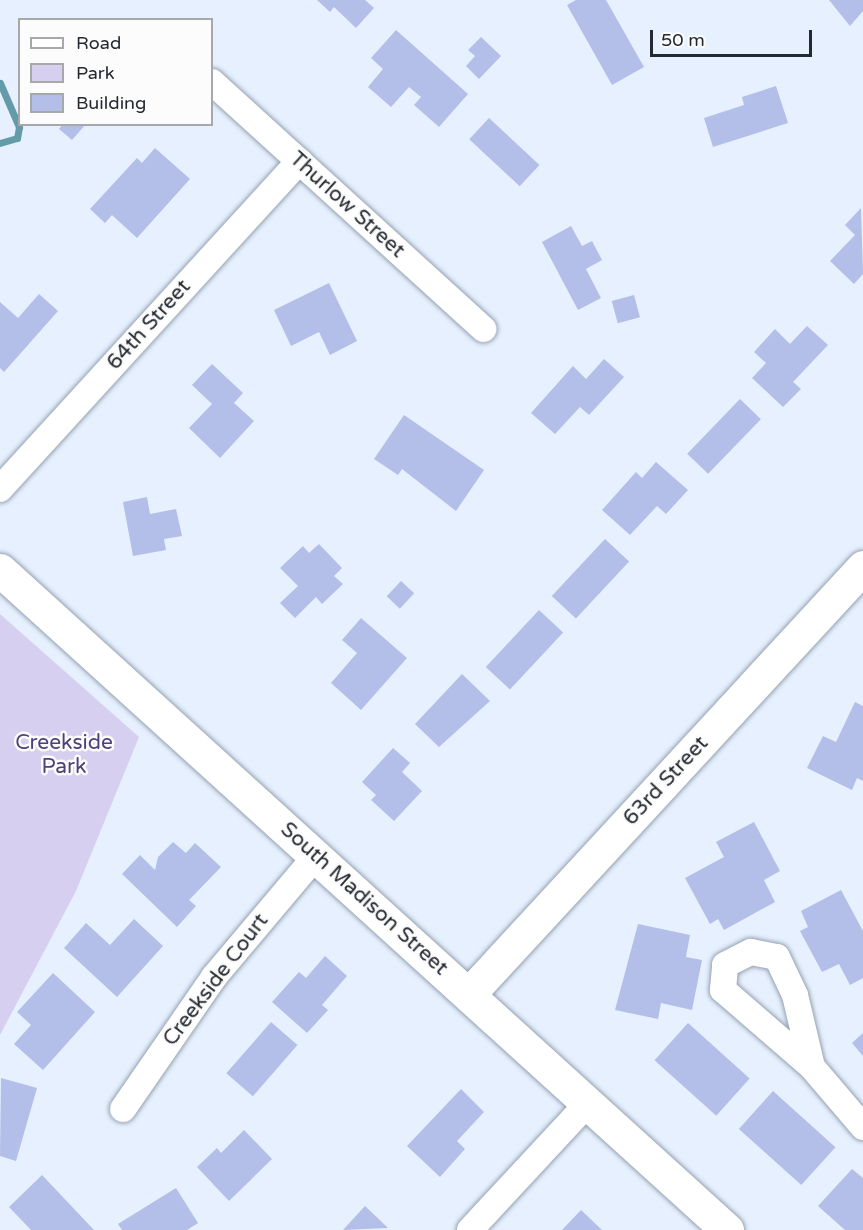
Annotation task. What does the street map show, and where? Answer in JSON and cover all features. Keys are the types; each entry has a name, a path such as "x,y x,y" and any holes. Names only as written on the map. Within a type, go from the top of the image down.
{"street":[{"name":"Thurlow Street","path":"213,83 483,328"},
{"name":"64th Street","path":"0,489 299,161"},
{"name":"63rd Street","path":"469,994 863,567"},
{"name":"South Madison Street","path":"0,570 727,1230"},
{"name":"Creekside Court","path":"123,1109 214,977 316,856"},
{"path":"812,1067 863,1127"},
{"path":"470,1230 588,1103"}],"green space":[{"name":"Creekside Park","path":"0,614 139,737 76,891 0,1035"}],"building":[{"path":"317,0 365,0 374,8 356,28 334,7 330,12"},
{"path":"576,0 606,0 644,67 612,85 567,5"},
{"path":"829,0 863,0 863,11 850,26"},
{"path":"396,30 468,94 439,127 414,105 421,97 409,87 391,107 368,87 383,69 371,58"},
{"path":"481,37 501,56 479,79 466,66 475,56 468,50"},
{"path":"776,86 788,123 713,147 704,118 744,105 742,97"},
{"path":"489,118 539,165 520,186 469,139"},
{"path":"61,126 84,126 72,140 59,129"},
{"path":"155,148 190,179 137,238 112,215 105,223 90,209 137,158 142,163"},
{"path":"861,208 863,274 854,284 830,261 855,235 845,225"},
{"path":"571,226 582,246 592,241 602,260 586,269 601,298 578,310 542,242"},
{"path":"329,283 357,341 330,355 319,332 291,346 274,310"},
{"path":"39,294 58,311 4,372 0,368 0,302 18,318"},
{"path":"634,295 640,317 618,323 612,301"},
{"path":"807,326 828,345 793,382 801,389 783,407 752,378 766,363 754,352 775,329 790,344"},
{"path":"604,359 624,377 589,415 580,407 555,434 531,413 573,366 586,379"},
{"path":"212,364 243,393 234,403 254,421 220,458 189,428 212,404 192,385"},
{"path":"740,399 761,419 708,474 687,454"},
{"path":"404,415 484,470 456,511 402,469 398,475 374,459"},
{"path":"656,462 688,490 666,514 657,506 630,535 602,510 636,472 642,478"},
{"path":"147,497 150,514 176,509 182,536 164,539 166,550 133,556 123,502"},
{"path":"605,539 629,562 576,619 552,596"},
{"path":"319,544 342,568 334,576 343,584 322,604 316,597 295,618 280,603 298,586 280,568 303,546 309,553"},
{"path":"401,581 414,593 400,609 387,596"},
{"path":"539,610 563,633 510,690 486,667"},
{"path":"361,618 407,658 361,710 331,683 357,653 342,640"},
{"path":"462,674 490,701 439,747 415,724"},
{"path":"855,702 863,706 863,781 857,778 852,790 807,768 823,736 836,742"},
{"path":"393,748 410,763 402,772 422,791 394,821 371,800 376,795 362,782"},
{"path":"754,822 780,871 764,880 775,902 724,930 718,919 710,924 685,878 724,857 716,842"},
{"path":"173,842 186,853 195,843 221,867 189,900 196,906 177,927 122,874 140,855 155,870 158,857"},
{"path":"841,890 863,931 863,978 850,985 839,964 822,972 800,931 808,927 801,911"},
{"path":"134,919 163,946 117,997 64,948 86,923 110,945"},
{"path":"638,924 690,935 686,957 702,960 692,1010 661,1003 658,1019 615,1010"},
{"path":"325,956 347,976 322,1005 328,1010 307,1033 272,1002 299,972 306,978"},
{"path":"53,973 95,1012 43,1070 14,1044 31,1025 17,1012"},
{"path":"271,1022 297,1045 253,1096 226,1073"},
{"path":"688,1023 750,1079 716,1116 655,1060"},
{"path":"863,1033 863,1056 852,1043"},
{"path":"1,1078 37,1088 16,1161 0,1156"},
{"path":"461,1089 484,1112 457,1141 465,1149 440,1177 407,1146"},
{"path":"773,1091 835,1147 801,1185 739,1129"},
{"path":"244,1130 272,1159 229,1201 197,1167 217,1148 221,1153"},
{"path":"852,1169 863,1178 863,1230 845,1230 818,1206"},
{"path":"42,1175 94,1230 31,1230 9,1207"},
{"path":"176,1188 198,1223 187,1230 122,1230 118,1224"},
{"path":"365,1206 388,1228 343,1230"},
{"path":"581,1210 602,1230 562,1230"}],"waterway":[{"path":"0,83 18,125"},
{"path":"0,143 17,138 19,126"}]}
